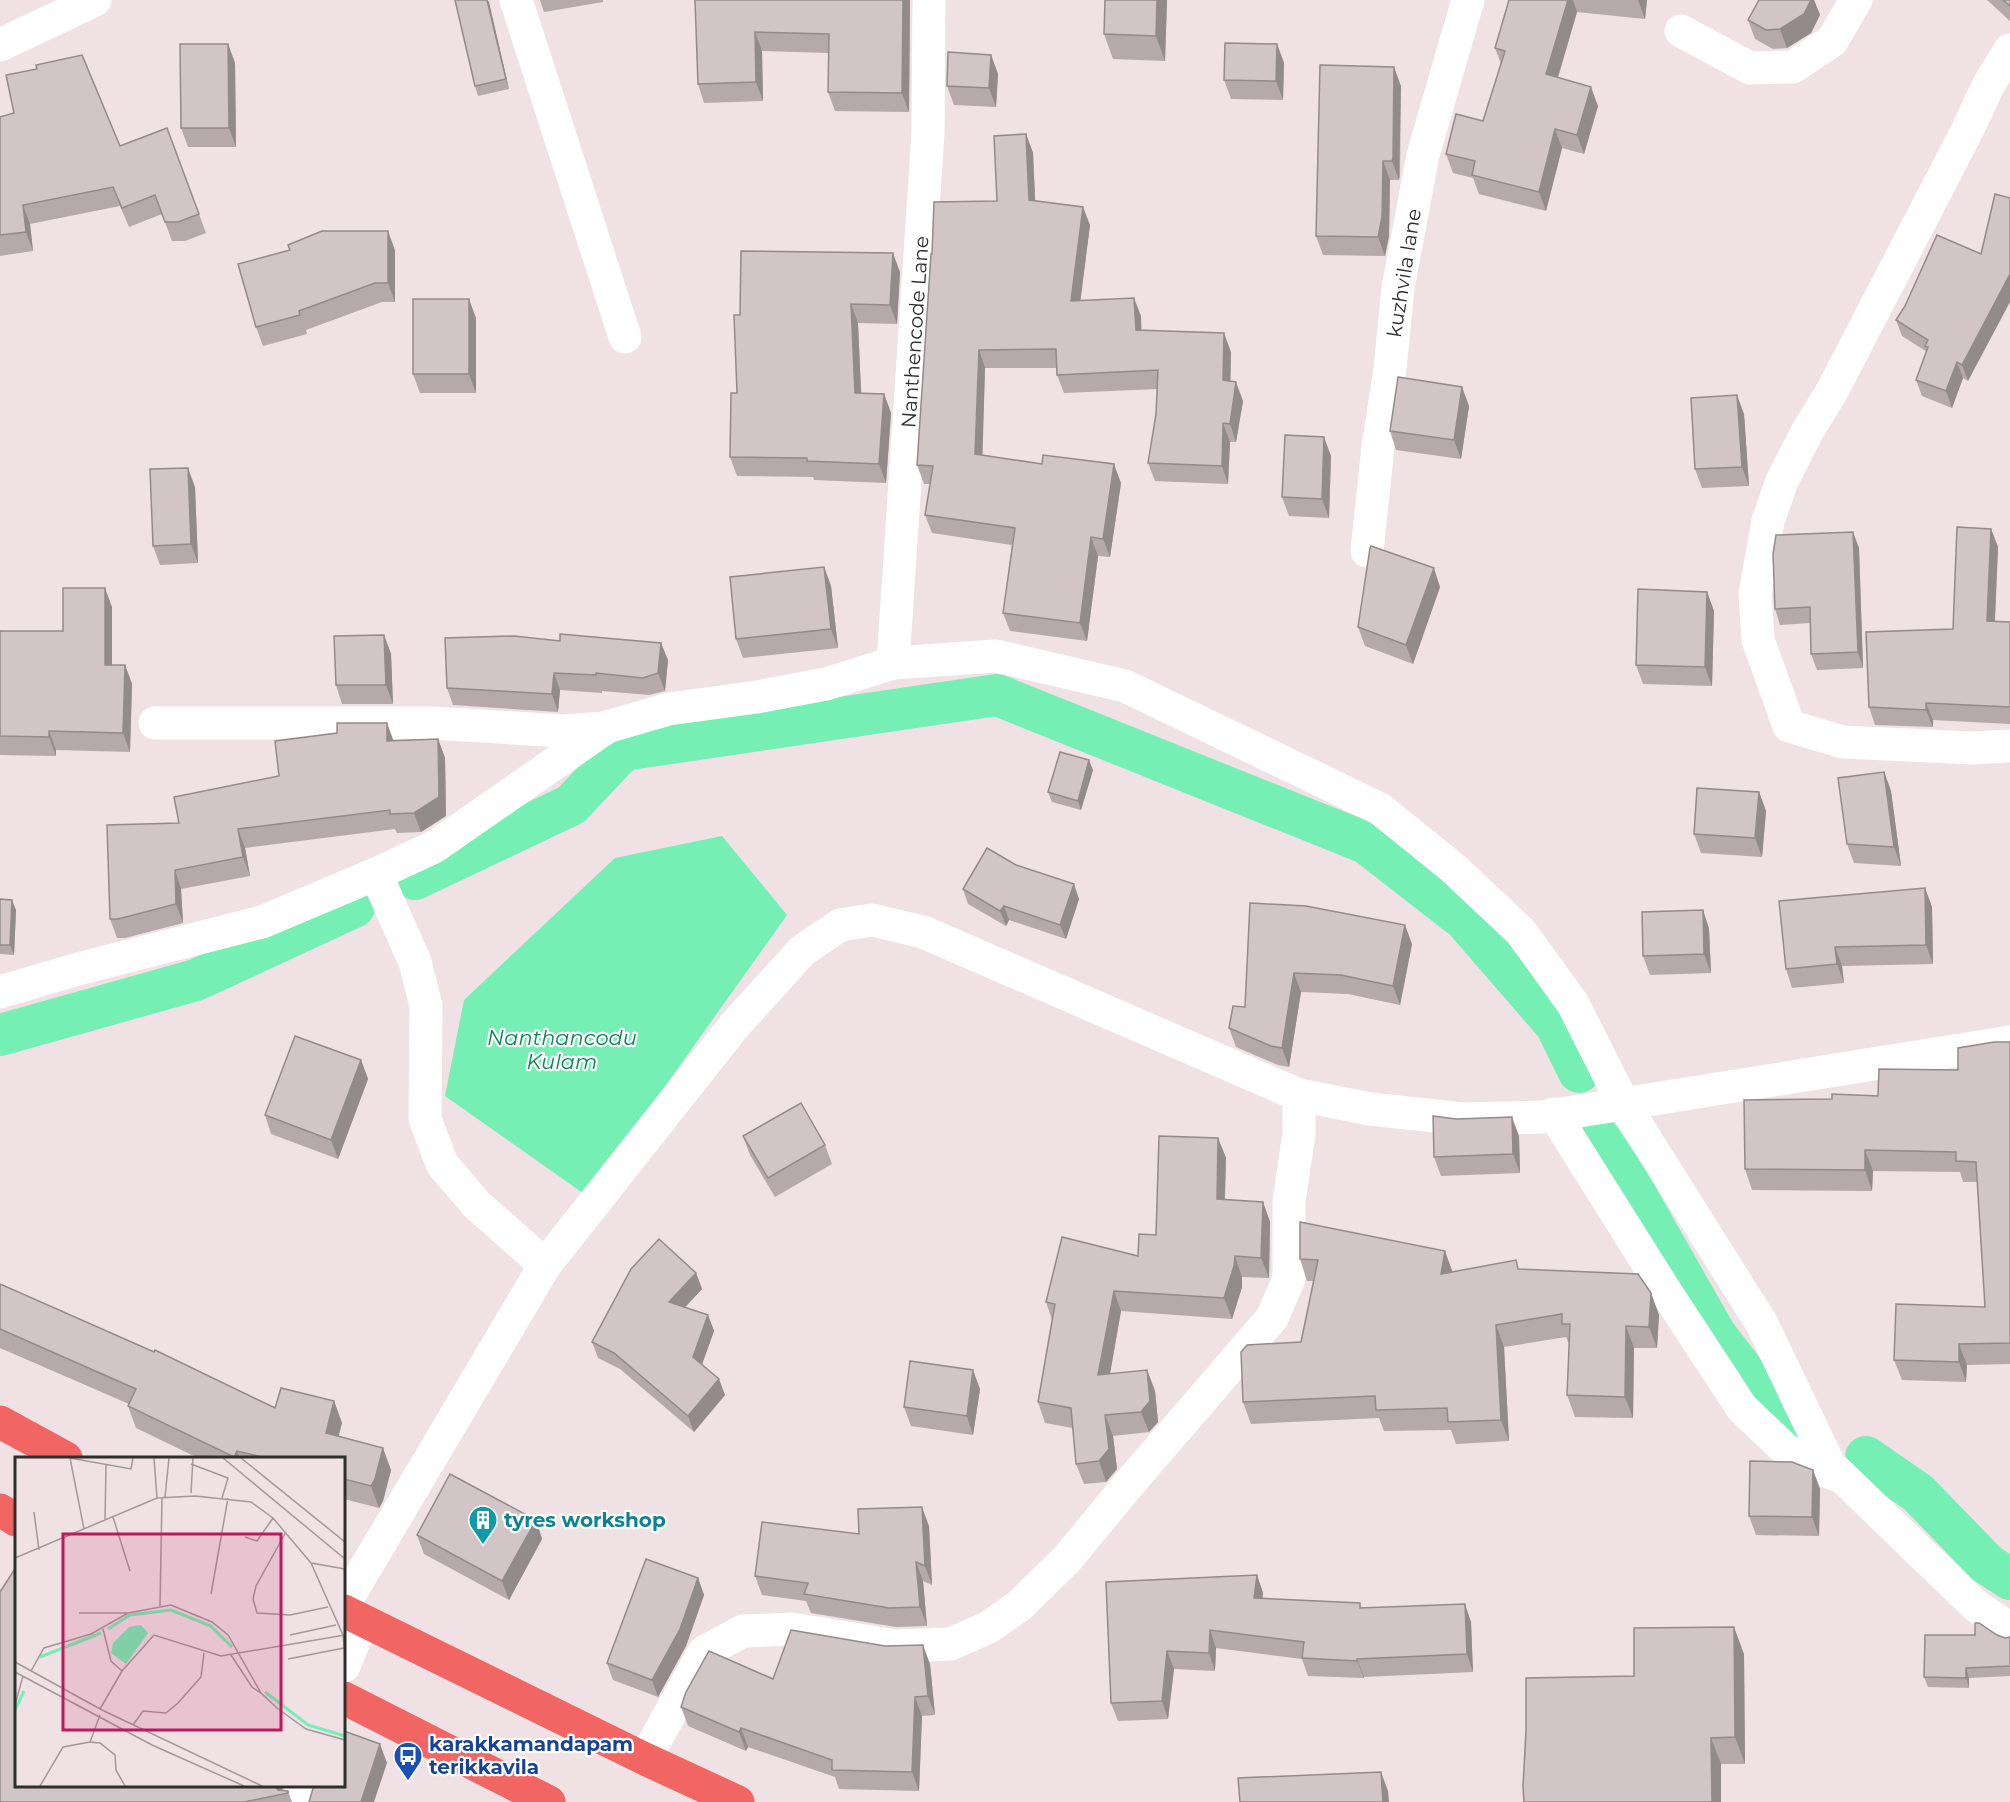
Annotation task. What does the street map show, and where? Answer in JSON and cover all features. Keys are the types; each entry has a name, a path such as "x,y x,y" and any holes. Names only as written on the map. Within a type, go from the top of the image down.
{"main road":[{"path":"0,1422 64,1457"},
{"path":"0,1510 15,1519"},
{"path":"350,1612 645,1759 738,1802"},
{"path":"345,1699 549,1802"}],"street":[{"path":"0,45 95,0"},
{"path":"516,0 625,337"},
{"name":"Nanthencode Lane","path":"893,663 928,133 929,0"},
{"name":"kuzhvila lane","path":"1367,551 1398,288 1423,155 1468,0"},
{"path":"1681,30 1750,68 1793,68 1832,41 1856,0"},
{"path":"2010,50 1989,84 1966,133 1832,391 1807,432 1782,482 1768,521 1755,594 1758,640 1789,726 1843,742 1972,748 2010,746"},
{"path":"155,723 433,723 562,731 607,728 669,709 757,697 826,684 893,663 996,656 1125,687 1380,809 1453,868 1521,932 1573,1004 1623,1103 1762,1324 1829,1464 1977,1606 2010,1629"},
{"path":"0,992 78,969 262,922 376,874 434,847 607,728"},
{"path":"376,874 415,962 426,1006 425,1119 442,1164 477,1205 545,1265"},
{"path":"345,1657 350,1612 545,1265 734,1026 802,951 840,925 872,920 922,932 1299,1095 1370,1109 1462,1119 1542,1117 2010,1042"},
{"path":"645,1759 684,1692 704,1652 742,1631 792,1629 895,1646 951,1644 990,1627 1019,1606 1067,1559 1272,1318 1289,1279 1289,1201 1299,1134 1299,1095"},
{"path":"1554,1114 1742,1408 1785,1449 1809,1465 1843,1477"},
{"path":"297,1802 303,1787"}],"water":[{"name":"Nanthancodu Kulam","path":"722,836 787,915 587,1196 445,1096 464,1000 615,858"}],"building":[{"path":"455,0 487,0 506,79 475,86"},
{"path":"695,0 903,0 902,93 828,92 829,34 755,32 756,82 698,84"},
{"path":"1105,0 1157,0 1156,36 1104,34"},
{"path":"1509,0 1568,0 1546,74 1591,87 1577,135 1555,129 1539,192 1472,175 1475,161 1446,154 1456,114 1483,121 1505,51 1495,48"},
{"path":"1759,0 1811,0 1804,14 1780,29 1766,30 1748,20"},
{"path":"1225,43 1277,44 1276,81 1224,80"},
{"path":"180,44 228,44 229,128 181,128"},
{"path":"948,52 991,55 989,88 947,86"},
{"path":"82,55 120,146 167,128 199,214 178,222 165,222 155,195 122,208 113,187 23,205 26,232 0,235 0,117 14,113 6,75 37,69 36,65"},
{"path":"1320,65 1394,67 1393,158 1392,161 1383,161 1382,217 1378,237 1316,236"},
{"path":"1026,134 1029,200 1083,207 1071,301 1134,298 1136,330 1224,333 1223,380 1236,382 1230,424 1223,423 1222,466 1148,463 1156,414 1158,370 1057,375 1056,349 979,350 975,454 1042,464 1043,455 1114,464 1103,539 1091,537 1080,623 1003,613 1015,528 925,515 933,466 917,465 934,202 997,201 994,136"},
{"path":"1995,194 2010,198 2010,274 1962,365 1957,362 1946,391 1916,380 1928,347 1925,346 1928,340 1896,320 1905,306 1937,235 1981,254"},
{"path":"322,231 388,231 388,283 375,283 299,311 300,315 256,327 238,264 290,250 288,245"},
{"path":"741,251 893,253 890,305 851,304 855,393 884,394 879,464 807,461 807,458 730,457 731,393 737,393 734,315 740,315"},
{"path":"413,299 469,299 469,374 413,374"},
{"path":"1398,377 1462,387 1454,440 1390,431"},
{"path":"1737,395 1742,467 1695,469 1691,398"},
{"path":"1285,435 1324,437 1322,499 1282,497"},
{"path":"188,468 191,544 153,546 150,469"},
{"path":"1957,527 1991,529 1987,621 2010,622 2010,707 1926,703 1926,710 1869,707 1866,632 1953,629"},
{"path":"1853,532 1858,652 1811,654 1810,607 1775,609 1773,554 1776,535"},
{"path":"1371,546 1434,568 1406,645 1358,627"},
{"path":"824,567 831,629 736,639 730,577"},
{"path":"63,588 105,588 105,665 125,665 123,733 49,731 49,737 0,736 0,631 63,631"},
{"path":"1638,589 1707,592 1705,667 1636,665"},
{"path":"560,634 661,643 658,673 643,678 596,673 596,675 554,673 552,694 447,688 445,638 514,636 560,641"},
{"path":"384,635 386,685 336,685 334,636"},
{"path":"337,723 387,723 387,741 438,739 439,797 414,813 390,814 390,810 238,829 243,857 175,870 176,904 110,919 107,825 179,823 174,797 279,776 275,741 337,733"},
{"path":"1060,752 1089,760 1078,801 1048,792"},
{"path":"1884,772 1894,847 1847,844 1838,778"},
{"path":"1697,788 1759,792 1755,838 1694,834"},
{"path":"987,848 1016,865 1074,884 1060,925 1004,906 1000,911 963,889"},
{"path":"1925,888 1926,945 1835,947 1837,964 1786,969 1779,901"},
{"path":"0,899 12,900 10,945 0,945"},
{"path":"1250,903 1306,906 1405,925 1393,986 1341,975 1294,973 1282,1048 1271,1046 1229,1028 1233,1006 1245,1007"},
{"path":"1703,910 1704,954 1643,956 1642,912"},
{"path":"295,1036 361,1060 331,1140 265,1115"},
{"path":"1994,1042 2010,1042 2010,1343 1959,1344 1959,1362 1894,1360 1896,1304 1985,1307 1976,1162 1956,1161 1956,1152 1865,1150 1865,1170 1745,1169 1744,1100 1832,1099 1832,1094 1878,1096 1879,1069 1958,1070 1958,1048"},
{"path":"801,1103 825,1145 768,1178 743,1136"},
{"path":"1433,1116 1456,1119 1512,1117 1513,1154 1434,1157"},
{"path":"1159,1136 1218,1138 1217,1199 1263,1202 1261,1258 1235,1256 1224,1298 1114,1291 1098,1375 1147,1370 1150,1401 1141,1412 1105,1415 1109,1449 1099,1461 1076,1464 1071,1408 1038,1402 1055,1304 1046,1302 1062,1237 1138,1256 1139,1234 1156,1235"},
{"path":"1300,1222 1445,1251 1441,1274 1516,1260 1518,1269 1638,1274 1651,1293 1649,1327 1626,1326 1625,1397 1567,1395 1570,1324 1562,1324 1562,1314 1496,1325 1501,1420 1448,1422 1447,1408 1376,1410 1375,1396 1243,1402 1241,1352 1247,1345 1301,1342 1318,1260 1300,1259"},
{"path":"659,1239 696,1273 669,1302 708,1315 693,1357 719,1379 688,1416 614,1353 592,1342 631,1269"},
{"path":"0,1284 154,1352 155,1350 275,1408 281,1388 334,1401 326,1433 383,1448 375,1479 371,1486 345,1479 345,1457 262,1457 237,1451 234,1457 128,1406 136,1389 0,1329"},
{"path":"910,1361 973,1370 967,1416 904,1407"},
{"path":"1750,1461 1792,1462 1813,1470 1812,1517 1749,1516"},
{"name":"tyres workshop","path":"450,1474 536,1520 502,1581 417,1535"},
{"path":"922,1507 925,1566 916,1562 920,1607 889,1608 804,1594 808,1583 755,1576 762,1522 859,1534 858,1509"},
{"path":"646,1559 698,1578 680,1629 652,1680 607,1663"},
{"path":"15,1569 15,1787 275,1787 278,1790 288,1791 288,1793 244,1802 0,1802 0,1592"},
{"path":"1257,1575 1254,1598 1360,1603 1360,1608 1465,1604 1467,1654 1357,1659 1357,1661 1302,1658 1304,1642 1210,1630 1209,1653 1167,1651 1162,1701 1111,1703 1106,1582"},
{"path":"1975,1623 1979,1623 1997,1635 2010,1637 2010,1666 1966,1668 1966,1678 1924,1677 1925,1635 1975,1635"},
{"path":"1734,1627 1735,1737 1711,1738 1712,1802 1524,1802 1526,1678 1634,1676 1634,1628"},
{"path":"791,1630 885,1646 923,1645 928,1696 915,1697 912,1772 832,1770 832,1760 741,1728 739,1732 681,1707 686,1692 709,1651 773,1679"},
{"path":"345,1731 380,1744 361,1802 309,1802 313,1787 345,1787"},
{"path":"1381,1772 1383,1802 1240,1802 1238,1778"}],"waterway":[{"path":"415,879 571,805 623,750 997,695 1366,843 1465,920 1556,1025 1579,1072"},
{"path":"0,1035 196,980 354,907"},
{"path":"1600,1139 1628,1181 1715,1334 1787,1428"},
{"path":"1866,1457 1918,1493 1987,1564 2010,1579"}],"place":[{"name":"tyres workshop","path":"483,1546"},
{"name":"karakkamandapam terikkavila","path":"408,1782"}]}
